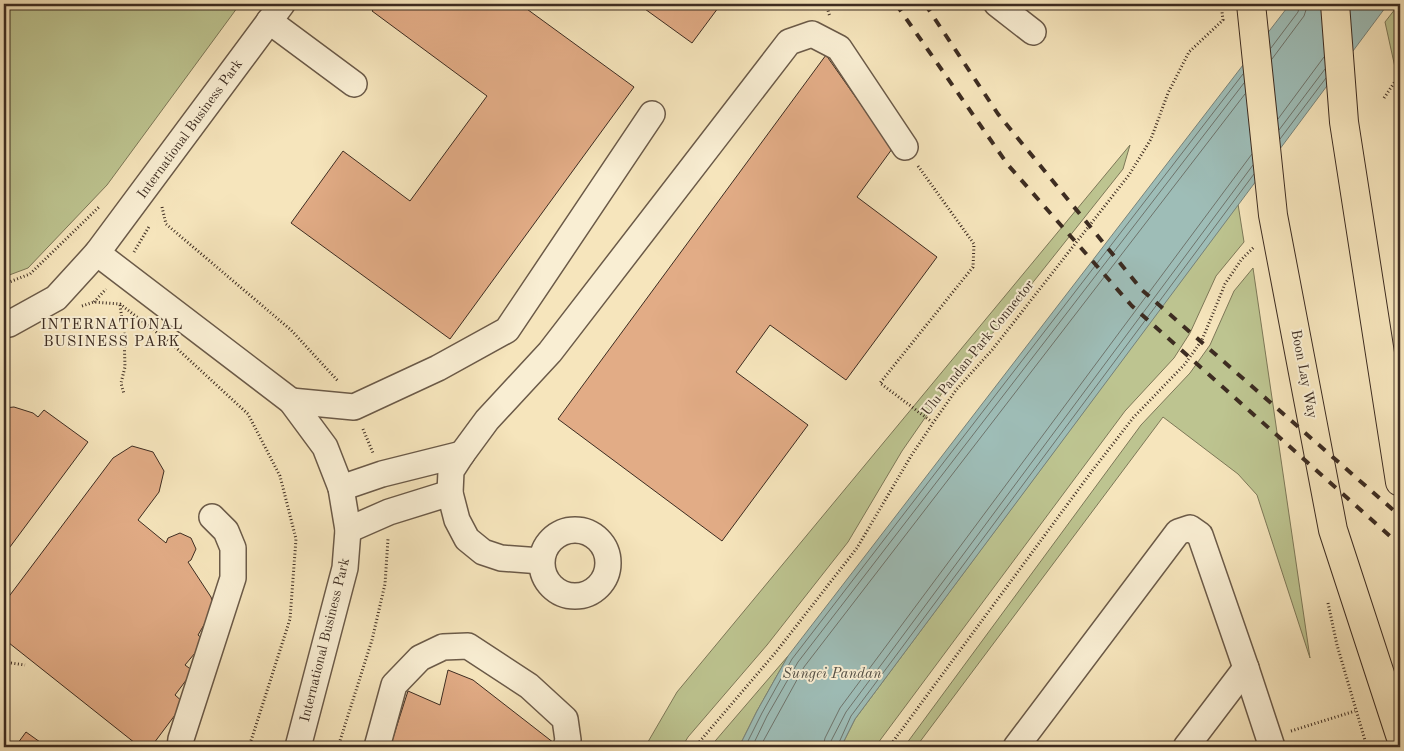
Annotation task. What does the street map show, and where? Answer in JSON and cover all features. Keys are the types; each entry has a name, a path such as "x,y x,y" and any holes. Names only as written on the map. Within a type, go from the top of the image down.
{"main road":[{"name":"Boon Lay Way","path":"1251,4 1274,215 1334,530 1400,735"},
{"path":"1335,4 1344,122 1397,440 1400,482"}],"lane":[{"path":"997,4 1032,32"},
{"path":"276,12 354,84"},
{"name":"International Business Park","path":"4,324 9,324 56,298 97,254 276,12"},
{"path":"541,561 500,558 483,552 466,539 457,520 450,493 452,471 487,420 550,352 789,42 812,34 839,48 905,147"},
{"path":"292,401 354,407 438,368 507,330 652,114"},
{"name":"International Business Park","path":"97,254 292,401 325,447 341,488 348,530 345,568 298,747"},
{"path":"341,488 382,474 462,454"},
{"path":"348,530 389,512 450,493"},
{"path":"180,747 233,578 233,548 226,531 212,517"},
{"path":"1016,747 1178,532 1190,528 1200,535 1270,743"},
{"path":"377,747 394,685 420,658 443,647 468,646 529,686 565,719 568,740 566,747"},
{"path":"1186,747 1246,668"}],"path":[{"name":"Ulu Pandan Park Connector","path":"695,747 776,652 857,548 910,456 932,422 956,390 992,350 1129,175 1151,139 1168,93 1189,52 1223,20 1222,4"},
{"path":"1384,98 1400,74"},
{"path":"905,147 974,244 973,267 880,383 932,422"},
{"path":"167,200 161,208 166,224 290,330 340,383 354,407 382,474"},
{"path":"4,284 30,274 100,206"},
{"path":"889,747 1092,471 1133,418 1185,364 1202,340 1226,284 1241,260 1256,245"},
{"path":"79,307 94,302 120,304 172,344 248,414 280,476 296,539 290,620 249,747"},
{"path":"120,304 125,342 124,368 121,382 124,394"},
{"path":"338,747 372,640 385,584 389,512"},
{"path":"4,662 25,665"},
{"path":"1270,743 1355,711"}],"green space":[{"path":"4,4 240,4 107,185 28,268 4,277"},
{"path":"1399,4 1400,79 1398,81 1385,22"},
{"path":"1130,145 1123,169 984,344 947,386 902,451 848,542 767,645 688,737 682,747 645,747 677,692"},
{"path":"1238,204 1244,242 1216,276 1190,333 1174,358 1125,411 875,747 841,747 855,719"},
{"path":"1253,268 1310,658 1257,495 1238,474 1163,417 916,747 904,747 1141,425 1190,373 1210,345 1234,291"},
{"path":"788,656 739,747 710,747"}],"water":[{"name":"Sungei Pandan","path":"1290,4 1388,4 855,719 841,747 739,747 788,656"}],"building":[{"path":"378,4 520,4 634,87 450,339 291,223 343,151 410,201 487,96 372,11"},
{"path":"638,4 721,4 692,43"},
{"path":"826,55 892,149 857,197 937,257 846,380 770,325 736,372 808,425 722,541 558,419"},
{"path":"14,407 33,413 38,417 44,410 88,442 4,555 4,408"},
{"path":"132,446 153,452 164,471 159,492 138,520 166,543 168,538 180,533 191,538 196,549 191,560 188,562 211,597 214,608 198,635 205,641 185,665 193,671 175,695 184,703 151,747 140,747 4,639 4,603 113,458"},
{"path":"448,670 473,680 554,743 553,747 390,747 408,691 440,705"},
{"path":"26,732 47,747 15,747"}],"railway":[{"path":"896,4 1008,165 1132,306 1400,545"},
{"path":"925,4 998,114 1142,290 1400,516"}],"district":[{"name":"INTERNATIONAL BUSINESS PARK","path":"112,334"}]}
